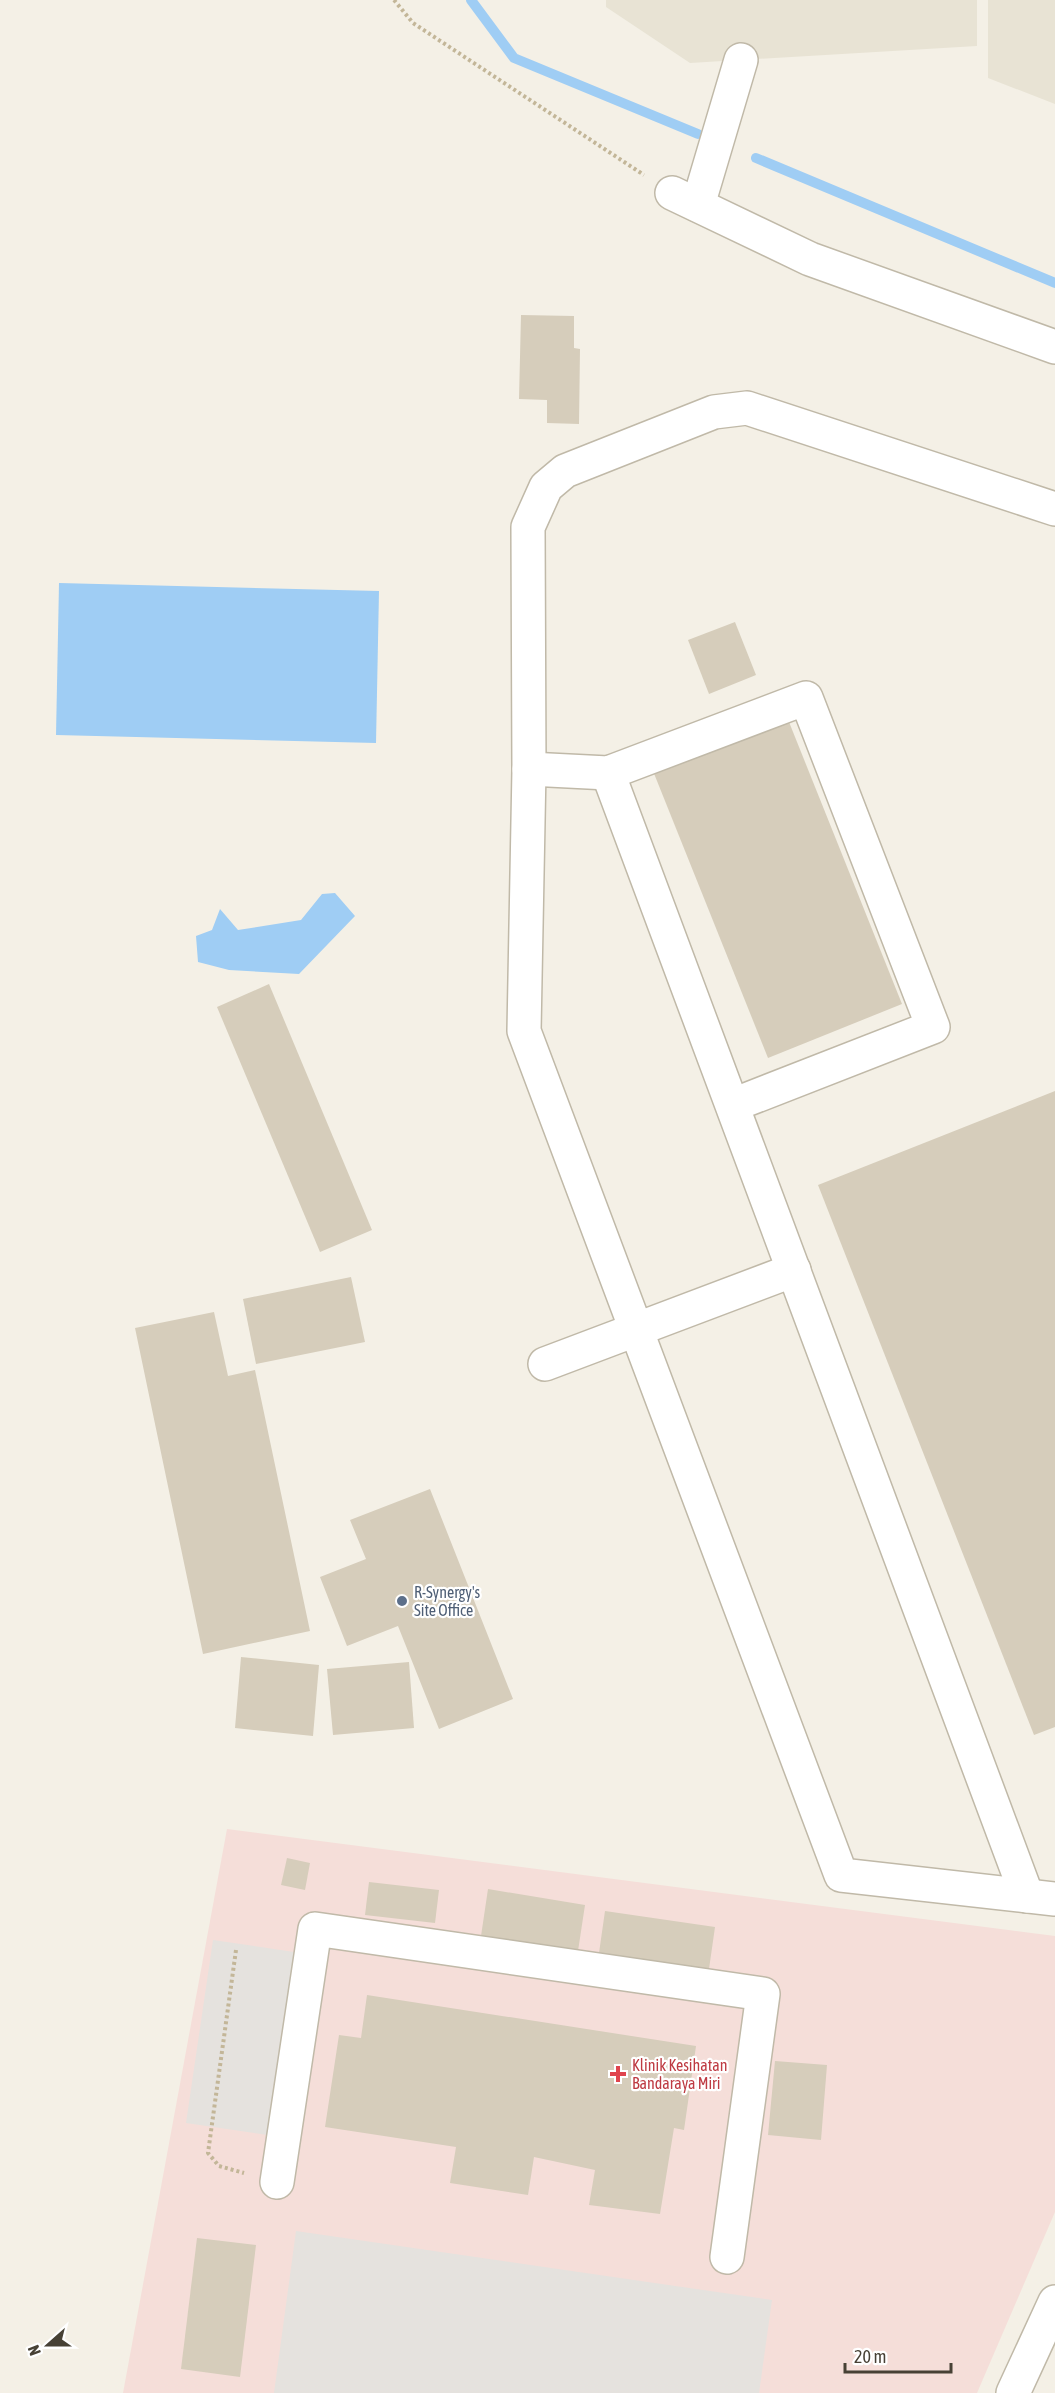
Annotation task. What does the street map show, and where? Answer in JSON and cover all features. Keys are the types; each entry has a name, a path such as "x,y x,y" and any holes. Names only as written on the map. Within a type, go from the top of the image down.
{"street":[{"path":"741,60 685,199 810,259 1055,347"},
{"path":"608,773 794,1270 1041,1897 841,1875 524,1031 529,769 528,527 546,487 565,471 714,412 747,408 1046,504 1055,510"},
{"path":"529,769 608,773 806,698 933,1027 733,1105"},
{"path":"545,1364 794,1270"},
{"path":"277,2182 315,1929 763,1994 727,2258"},
{"path":"1013,2393 1055,2302"}],"path":[{"path":"394,0 413,23 685,199"},
{"path":"236,1950 208,2153 219,2166 277,2182"}],"shaded area":[{"path":"606,0 977,0 977,46 690,63 606,7"},
{"path":"988,0 1055,0 1055,104 988,78"},
{"name":"Klinik Kesihatan Bandaraya Miri","path":"227,1829 1055,1936 1055,2212 977,2393 123,2393"},
{"path":"213,1940 294,1952 267,2135 186,2123"},
{"path":"296,2231 772,2300 759,2393 274,2393"}],"water":[{"path":"59,583 379,591 376,743 56,735"},
{"path":"335,893 355,916 299,974 229,970 198,962 196,936 212,930 220,909 238,930 301,920 322,894"}],"building":[{"path":"521,315 574,316 574,348 580,349 579,424 547,423 547,400 519,399"},
{"path":"735,622 756,675 709,694 688,640"},
{"path":"787,717 902,1004 768,1058 653,771"},
{"path":"269,984 372,1230 320,1252 217,1007"},
{"path":"1055,1091 1055,1727 1034,1735 818,1185"},
{"path":"351,1277 365,1342 256,1364 243,1299"},
{"path":"214,1312 228,1376 255,1370 310,1631 203,1654 135,1328"},
{"name":"R-Synergy's Site Office","path":"430,1489 513,1699 439,1729 398,1626 347,1646 320,1577 366,1559 350,1520"},
{"path":"241,1657 319,1665 313,1736 235,1728"},
{"path":"409,1662 414,1728 333,1735 327,1669"},
{"path":"287,1858 310,1863 305,1890 281,1885"},
{"path":"369,1882 439,1890 435,1923 365,1915"},
{"path":"488,1889 585,1905 578,1951 481,1936"},
{"path":"605,1911 715,1927 709,1969 599,1953"},
{"path":"367,1995 696,2046 684,2130 674,2128 660,2214 589,2205 595,2170 534,2157 528,2195 450,2183 456,2147 325,2127 339,2035 361,2038"},
{"path":"775,2061 827,2065 821,2140 768,2135"},
{"path":"197,2238 256,2245 240,2377 181,2369"}],"waterway":[{"path":"471,0 514,58 698,134"},
{"path":"756,158 1055,283"}],"place":[{"name":"R-Synergy's Site Office","path":"402,1601"},
{"name":"Klinik Kesihatan Bandaraya Miri","path":"618,2074"}]}
